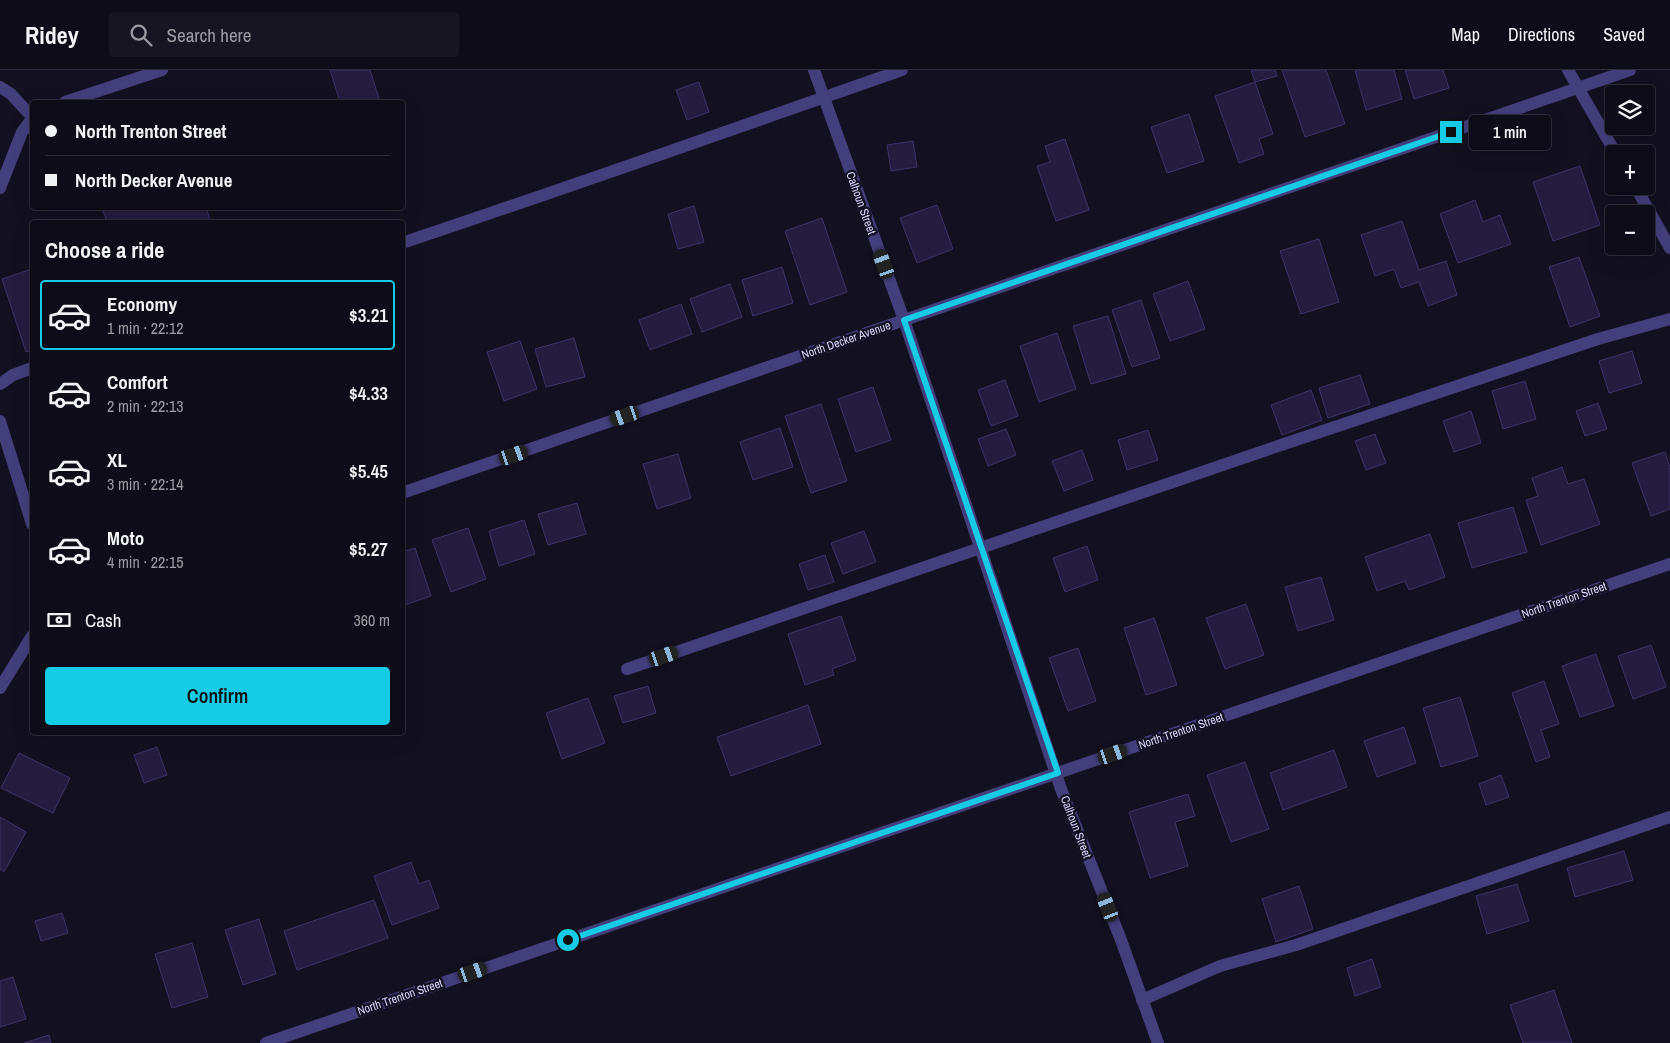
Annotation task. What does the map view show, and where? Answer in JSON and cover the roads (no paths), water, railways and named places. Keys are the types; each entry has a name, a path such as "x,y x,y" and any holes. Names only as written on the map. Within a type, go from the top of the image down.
{"street":[{"path":"71,100 145,73 162,70"},
{"name":"Calhoun Street","path":"814,70 904,320 1058,773 1061,789 1158,1043"},
{"path":"405,242 639,164 902,70"},
{"path":"1568,70 1611,145"},
{"name":"North Decker Avenue","path":"405,492 1630,70"},
{"path":"0,87 11,94 30,116"},
{"path":"0,188 22,132 30,121"},
{"path":"1639,195 1670,248"},
{"path":"626,669 1598,340 1670,319"},
{"path":"0,384 13,375 30,369"},
{"path":"0,421 30,518"},
{"name":"North Trenton Street","path":"266,1043 1670,564"},
{"path":"0,688 30,639"},
{"path":"1142,1000 1220,966 1296,945 1670,817"}]}
